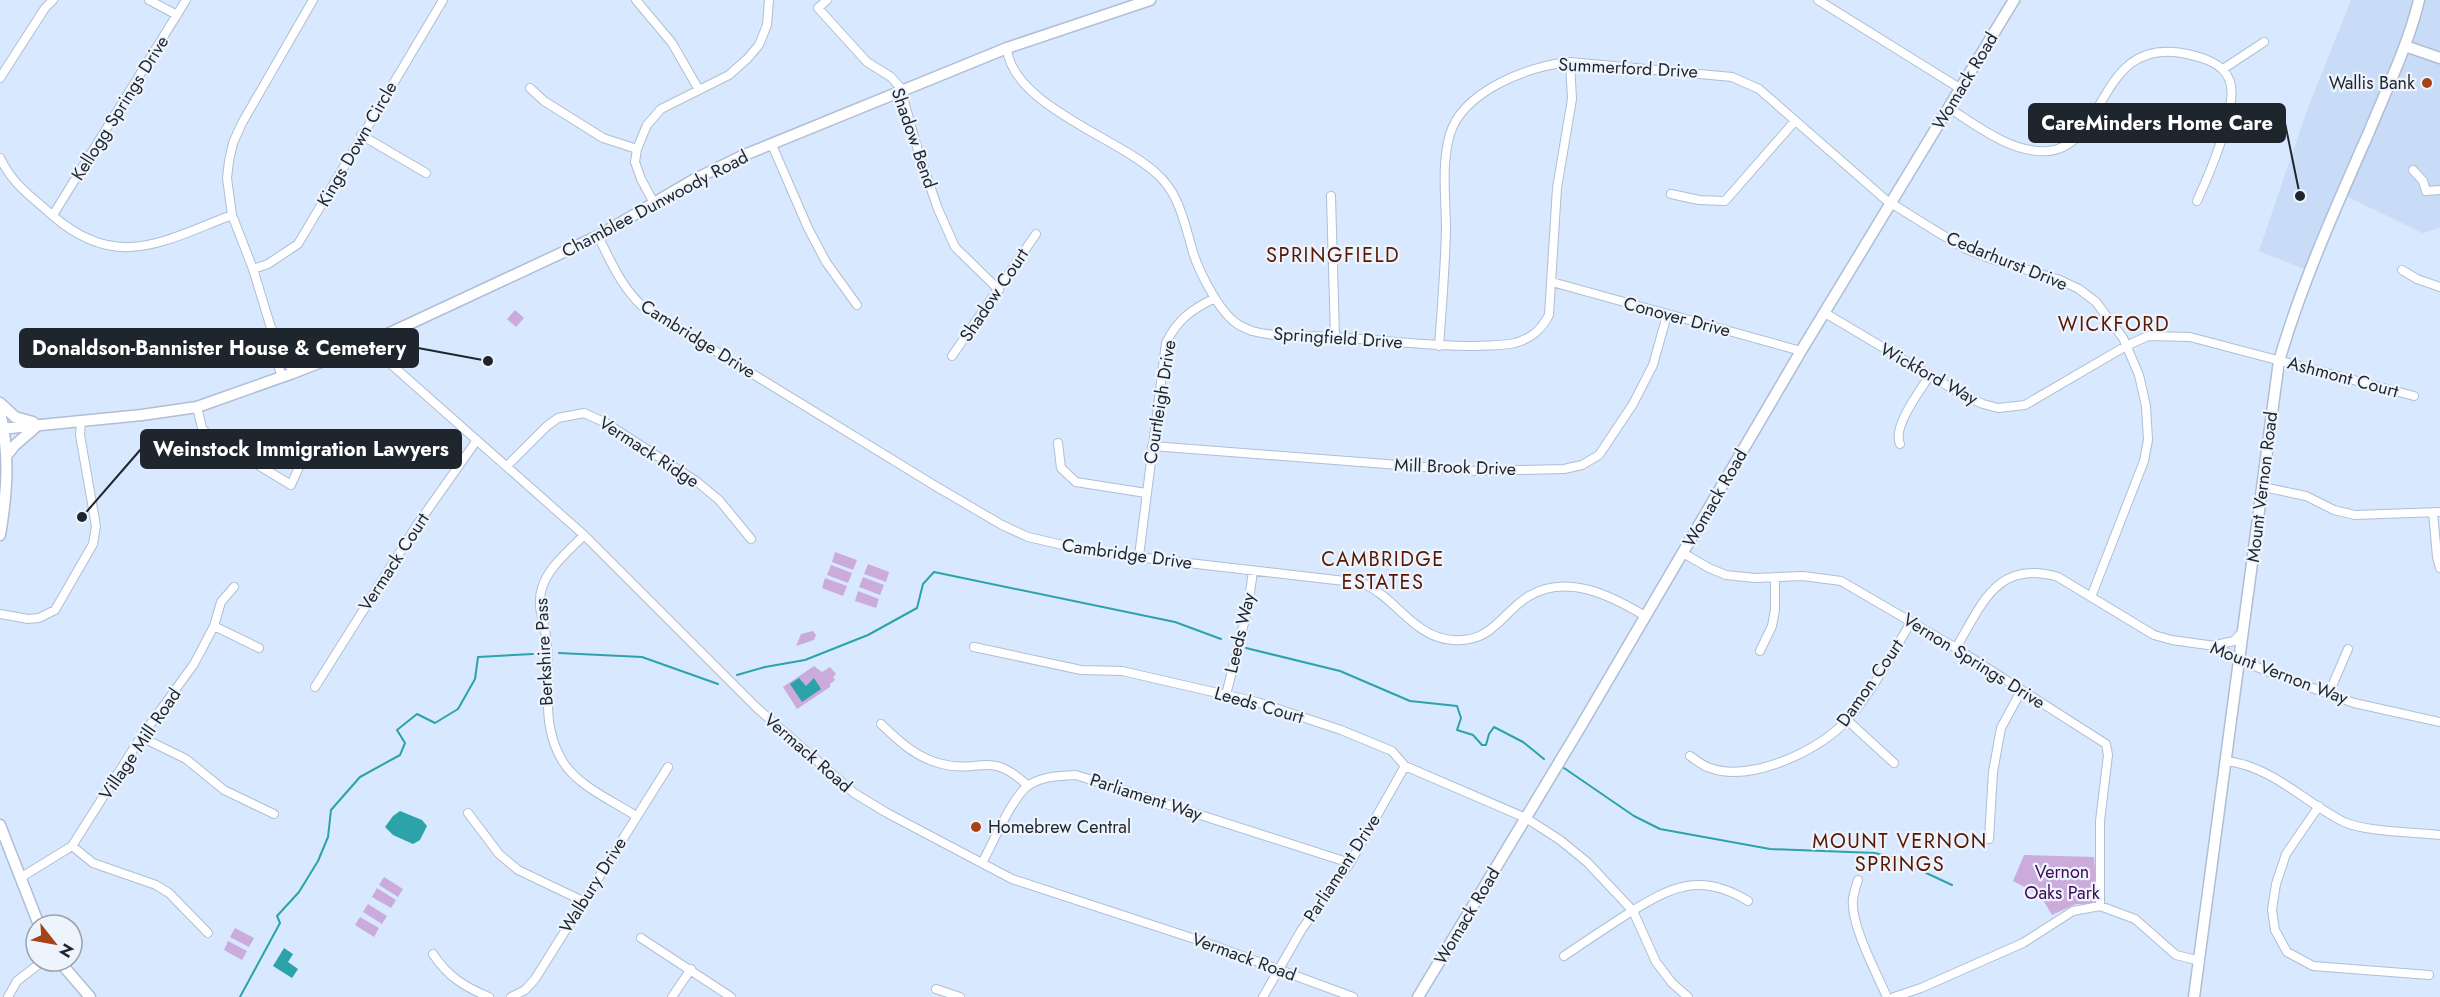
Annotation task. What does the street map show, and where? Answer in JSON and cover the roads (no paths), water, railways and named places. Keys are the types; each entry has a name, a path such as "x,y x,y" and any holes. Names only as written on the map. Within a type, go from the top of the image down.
{"street":[{"path":"0,78 45,8 53,0"},
{"path":"149,0 177,15"},
{"name":"Kellogg Springs Drive","path":"53,215 186,0"},
{"path":"288,375 280,341 271,328 253,269 232,214 227,177 233,143 242,123 313,0"},
{"name":"Kings Down Circle","path":"253,269 268,264 298,244 443,0"},
{"path":"636,0 672,43 699,90"},
{"path":"654,203 635,162 637,149 647,125 661,109 729,75 759,45 767,25 769,0"},
{"name":"Shadow Bend","path":"827,0 819,8 867,62 891,77 900,87 934,198 955,247 999,290"},
{"name":"Chamblee Dunwoody Road","path":"81,421 142,416 197,407 288,375 370,342 598,236 693,180 742,156 1007,48 1135,2 1150,0"},
{"path":"1818,0 1961,89"},
{"name":"Womack Road","path":"1418,997 1802,351 2014,0"},
{"name":"Mount Vernon Road","path":"2194,997 2263,487 2276,360 2314,259 2405,46 2419,0"},
{"path":"2223,69 2264,42"},
{"path":"2405,46 2440,58"},
{"name":"Springfield Drive","path":"1007,48 1008,58 1023,82 1038,97 1132,155 1164,179 1179,203 1191,248 1215,298 1225,314 1238,325 1253,331 1439,345 1514,343 1535,335 1544,326 1549,315 1557,188 1572,99 1570,62"},
{"path":"1949,108 2015,145 2049,151 2063,147 2074,140 2116,79 2128,64 2137,59 2165,52 2184,53 2212,62 2223,69 2232,91 2221,142 2197,201"},
{"name":"Summerford Drive","path":"1439,345 1446,233 1446,155 1450,133 1459,116 1492,87 1521,72 1549,64 1570,62 1732,76 1759,89 1892,204"},
{"path":"530,88 544,101 603,138 637,149"},
{"path":"1671,194 1699,200 1725,201 1795,120"},
{"path":"361,135 426,173"},
{"path":"772,145 808,228 826,262 857,305"},
{"path":"0,158 15,184 53,215 72,229 114,248 143,247 232,214"},
{"path":"2413,171 2423,181 2426,191 2440,190"},
{"path":"1331,195 1335,337"},
{"name":"Cedarhurst Drive","path":"1892,204 1966,249 2060,280 2079,290 2105,312 2126,346 2139,375 2146,406 2148,440 2144,461 2091,597"},
{"name":"Shadow Court","path":"952,356 1036,234"},
{"name":"Cambridge Drive","path":"598,236 628,293 642,306 937,487 1002,525 1028,537 1093,552 1362,584 1376,589 1387,597 1427,633 1453,640 1478,637 1499,624 1529,596 1545,589 1560,587 1591,590 1645,616"},
{"path":"2402,270 2416,279 2440,287"},
{"name":"Conover Drive","path":"1552,282 1802,351"},
{"name":"Courtleigh Drive","path":"1139,556 1166,343 1171,332 1191,310 1215,298"},
{"name":"Wickford Way","path":"1825,313 1930,375 1983,404 1998,408 2025,405 2126,346 2148,336 2190,337 2276,360"},
{"name":"Mill Brook Drive","path":"1152,446 1476,471 1564,469 1582,465 1599,455 1633,404 1653,365 1667,315"},
{"name":"Vermack Road","path":"370,342 376,351 508,465 584,535 757,708 854,793 884,812 1012,879 1204,942 1353,997"},
{"name":"Ashmont Court","path":"2276,360 2414,396"},
{"path":"1900,444 1897,437 1899,426 1930,375"},
{"path":"0,404 15,417 39,424"},
{"path":"197,407 202,428 207,434 291,485 307,449"},
{"path":"0,412 7,496 0,535"},
{"name":"Vermack Ridge","path":"508,465 558,418 584,413 606,423 696,480 719,500 751,539"},
{"path":"0,614 39,618 55,610 93,544 96,525 80,435 81,421 2,428"},
{"path":"3,453 39,424"},
{"name":"Vermack Court","path":"315,687 417,525 477,440"},
{"path":"1058,443 1061,468 1076,482 1146,493"},
{"path":"2263,487 2306,496 2334,510 2355,515 2437,512 2437,557 2440,568"},
{"name":"Berkshire Pass","path":"584,535 546,578 540,598 540,618 546,635 549,670 546,706 551,738 564,764 583,782 636,816"},
{"name":"Vernon Springs Drive","path":"1683,553 1708,568 1726,575 1755,578 1813,576 1841,581 1956,648 2106,744 2108,755 2100,821 2100,906"},
{"name":"Leeds Way","path":"1226,695 1248,607 1253,571"},
{"name":"Mount Vernon Way","path":"1956,648 1990,591 2006,578 2021,573 2042,572 2058,577 2154,635 2215,646 2240,660 2329,693 2384,711 2440,722"},
{"path":"1760,651 1772,626 1775,610 1775,577"},
{"name":"Village Mill Road","path":"20,878 72,846 141,737 194,664 214,626 221,602 234,587"},
{"name":"Damon Court","path":"1690,756 1710,769 1745,771 1789,760 1812,748 1847,720 1911,622"},
{"path":"214,626 259,648"},
{"path":"2215,646 2234,641 2243,630"},
{"name":"Leeds Court","path":"974,647 1082,670 1122,671 1257,702 1341,730 1392,751 1405,766 1526,818 1560,840 1587,862 1633,911 1656,962 1672,983 1688,997"},
{"path":"2329,693 2348,649"},
{"path":"1989,839 1993,772 2001,729 2021,690"},
{"path":"1847,720 1894,763"},
{"path":"881,724 906,748 933,762 962,766 991,764 1002,766 1028,786 1013,805 982,863"},
{"path":"141,737 186,759 224,790 274,814"},
{"path":"2227,761 2271,774 2346,822 2358,826 2440,835"},
{"name":"Parliament Drive","path":"1263,997 1302,929 1350,863 1405,766"},
{"name":"Walbury Drive","path":"511,997 525,990 535,979 668,767"},
{"name":"Parliament Way","path":"1028,786 1042,779 1059,776 1084,777 1350,863"},
{"path":"2319,806 2286,854 2276,884 2272,910 2275,930 2287,952 2313,966 2429,975"},
{"path":"468,813 499,854 518,870 583,901"},
{"path":"0,825 34,913"},
{"path":"72,846 93,863 143,878 162,889 208,933"},
{"path":"1858,880 1853,907 1861,940 1887,997"},
{"path":"1564,956 1664,892 1680,887 1698,885 1720,887 1748,901"},
{"path":"1894,997 1921,988 2023,943 2073,911 2100,906 2135,919 2176,955 2200,961"},
{"path":"641,938 731,997"},
{"path":"433,954 444,971 472,990 489,997"},
{"path":"672,997 691,969"},
{"path":"8,997 17,981 27,973"},
{"path":"69,973 90,997"},
{"path":"936,989 960,997"}],"waterway":[{"path":"737,675 805,660 868,635 917,608 923,584 934,572 1175,622 1221,639"},
{"path":"1246,648 1340,671 1410,701 1457,706 1461,718 1457,730 1473,735 1482,745 1486,745 1494,727 1523,742 1544,759"},
{"path":"559,653 642,657 718,684"},
{"path":"240,997 280,923 277,916 299,892 318,861 328,837 331,810 360,777 400,755 405,743 397,730 417,714 435,723 458,709 475,679 478,657 533,654"},
{"path":"1564,768 1634,816 1660,829 1770,849 1875,853 1894,858 1952,885"}],"place":[{"name":"Wallis Bank","path":"2427,83"},
{"name":"CareMinders Home Care","path":"2300,196"},
{"name":"Donaldson-Bannister House & Cemetery","path":"488,361"},
{"name":"Weinstock Immigration Lawyers","path":"82,517"},
{"name":"Homebrew Central","path":"976,827"}],"district":[{"name":"SPRINGFIELD","path":"1333,255"},
{"name":"WICKFORD","path":"2114,324"},
{"name":"CAMBRIDGE ESTATES","path":"1383,570"},
{"name":"MOUNT VERNON SPRINGS","path":"1900,852"}],"park label":[{"name":"Vernon Oaks Park","path":"2062,882"}]}
